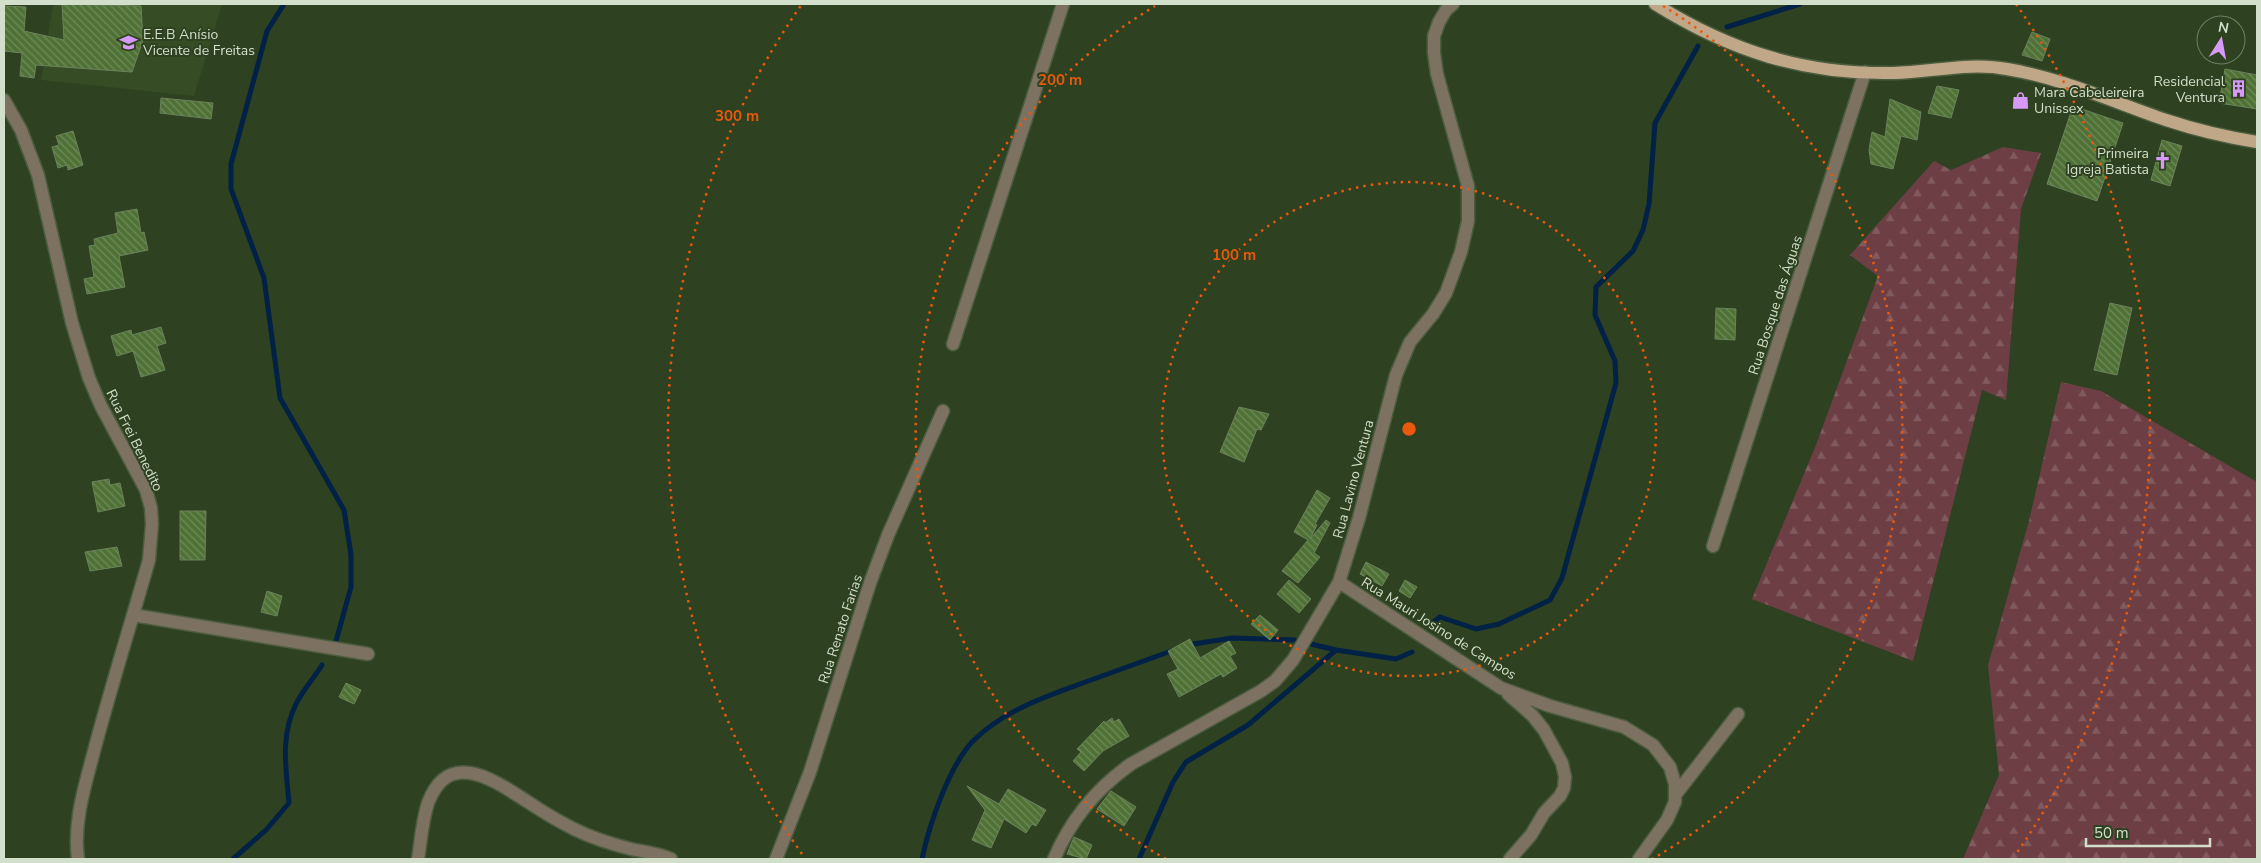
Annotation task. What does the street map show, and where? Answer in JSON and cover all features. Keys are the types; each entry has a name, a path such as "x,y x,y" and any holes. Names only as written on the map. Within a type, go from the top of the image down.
{"main road":[{"path":"1655,4 1694,26 1758,54 1818,69 1841,72 1895,73 1967,66 2006,68 2061,83 2196,129 2257,142"}],"street":[{"path":"953,344 1063,4"},
{"name":"Rua Lavino Ventura","path":"1054,859 1079,816 1112,778 1131,764 1261,691 1281,674 1293,660 1339,582 1359,518 1396,376 1410,342 1433,314 1446,293 1465,236 1469,204 1466,173 1437,74 1434,53 1434,36 1439,22 1446,10 1453,4"},
{"name":"Rua Bosque das Águas","path":"1713,546 1865,72"},
{"name":"Rua Frei Benedito","path":"4,100 21,130 38,175 72,323 89,378 101,406 146,490 151,508 149,560 104,713 81,802 77,837 78,859"},
{"name":"Rua Renato Farias","path":"776,859 810,772 870,583 888,535 943,411"},
{"name":"Rua Mauri Josino de Campos","path":"1339,582 1500,688 1550,706 1608,722 1646,740 1659,752 1670,767 1676,784 1676,794 1667,820 1639,859"},
{"path":"133,614 368,654"},
{"path":"1500,688 1539,722 1559,758 1565,777 1564,788 1560,796 1544,813 1531,835 1510,859"},
{"path":"1676,794 1738,714"},
{"path":"418,859 430,799 444,780 452,775 463,772 475,773 491,779 546,814 581,832 608,842 671,859"}],"shaded area":[{"name":"E.E.B Anísio Vicente de Freitas","path":"53,4 222,4 194,96 41,80"}],"green space":[{"path":"2003,147 2041,153 2021,209 2006,400 1982,390 1913,661 1752,599 1816,445 1878,276 1850,255 1934,161 1951,170"},
{"path":"2061,382 2101,391 2257,482 2257,859 1963,859 1999,775 1988,665 2029,521"}],"building":[{"path":"62,4 141,6 143,40 132,72 36,65 34,78 20,76 22,53 4,51 4,6 26,7 24,31 64,40"},
{"path":"2032,32 2050,39 2042,61 2022,55"},
{"name":"Residencial Ventura","path":"2225,69 2257,75 2257,109 2219,103"},
{"path":"1937,86 1959,90 1951,118 1928,113"},
{"path":"161,98 213,103 211,119 160,113"},
{"path":"1890,99 1921,112 1917,140 1901,136 1893,169 1871,164 1869,150 1872,132 1885,137"},
{"path":"2073,106 2123,123 2097,201 2047,184"},
{"path":"73,131 83,165 68,170 67,165 58,168 52,147 59,145 56,136"},
{"path":"2162,140 2182,146 2170,186 2151,180"},
{"path":"137,209 141,233 144,232 148,250 119,256 125,287 87,294 84,279 94,277 89,246 95,245 94,239 118,233 115,213"},
{"path":"2110,303 2132,308 2117,375 2094,370"},
{"path":"1716,308 1736,309 1735,340 1715,339"},
{"path":"161,327 166,343 157,346 165,370 141,377 133,351 117,356 111,336 131,330 132,335"},
{"path":"1239,407 1269,414 1261,430 1257,429 1244,462 1220,452"},
{"path":"109,479 110,485 120,483 125,506 98,512 92,482"},
{"path":"1317,490 1330,498 1315,524 1317,525 1310,539 1326,520 1330,523 1314,553 1320,557 1298,583 1282,571 1308,540 1294,532"},
{"path":"180,511 206,511 205,560 180,560"},
{"path":"117,547 122,566 90,571 85,552"},
{"path":"1366,562 1389,574 1382,586 1360,574"},
{"path":"1289,580 1311,599 1299,613 1277,594"},
{"path":"1405,580 1417,587 1410,598 1399,591"},
{"path":"267,591 282,596 277,616 261,612"},
{"path":"1260,615 1278,630 1270,640 1251,624"},
{"path":"1190,639 1200,658 1229,641 1236,653 1230,656 1237,668 1223,677 1221,674 1179,697 1167,674 1178,669 1168,651"},
{"path":"346,683 361,690 354,704 339,697"},
{"path":"1112,718 1114,722 1119,719 1129,736 1103,751 1084,771 1073,761 1081,752 1077,749 1104,721 1105,723"},
{"path":"967,786 999,804 1008,789 1046,810 1036,826 1032,824 1026,833 1004,819 991,848 972,840 985,810"},
{"path":"1111,791 1136,807 1124,826 1097,809"},
{"path":"1074,837 1092,845 1086,859 1067,854"}],"waterway":[{"path":"284,4 267,31 231,164 231,189 264,278 280,398 344,510 351,555 351,587 336,641"},
{"path":"1727,27 1800,4"},
{"path":"1429,625 1440,617 1476,629 1499,624 1550,600 1562,578 1616,383 1615,361 1595,315 1596,287 1633,251 1643,230 1649,204 1655,123 1698,46"},
{"path":"1187,645 1232,638 1295,640"},
{"path":"1311,644 1336,650"},
{"path":"922,859 935,813 948,780 964,752 986,730 999,720 1044,697 1174,650"},
{"path":"1139,859 1173,782 1186,762 1248,725 1336,650 1396,659 1412,652"},
{"path":"233,859 266,830 289,803 285,752 288,728 296,704 322,665"}],"place":[{"name":"E.E.B Anísio Vicente de Freitas","path":"129,42"},
{"name":"Residencial Ventura","path":"2239,89"},
{"name":"Mara Cabeleireira Unissex","path":"2020,100"},
{"name":"Primeira Igreja Batista","path":"2163,161"}]}
